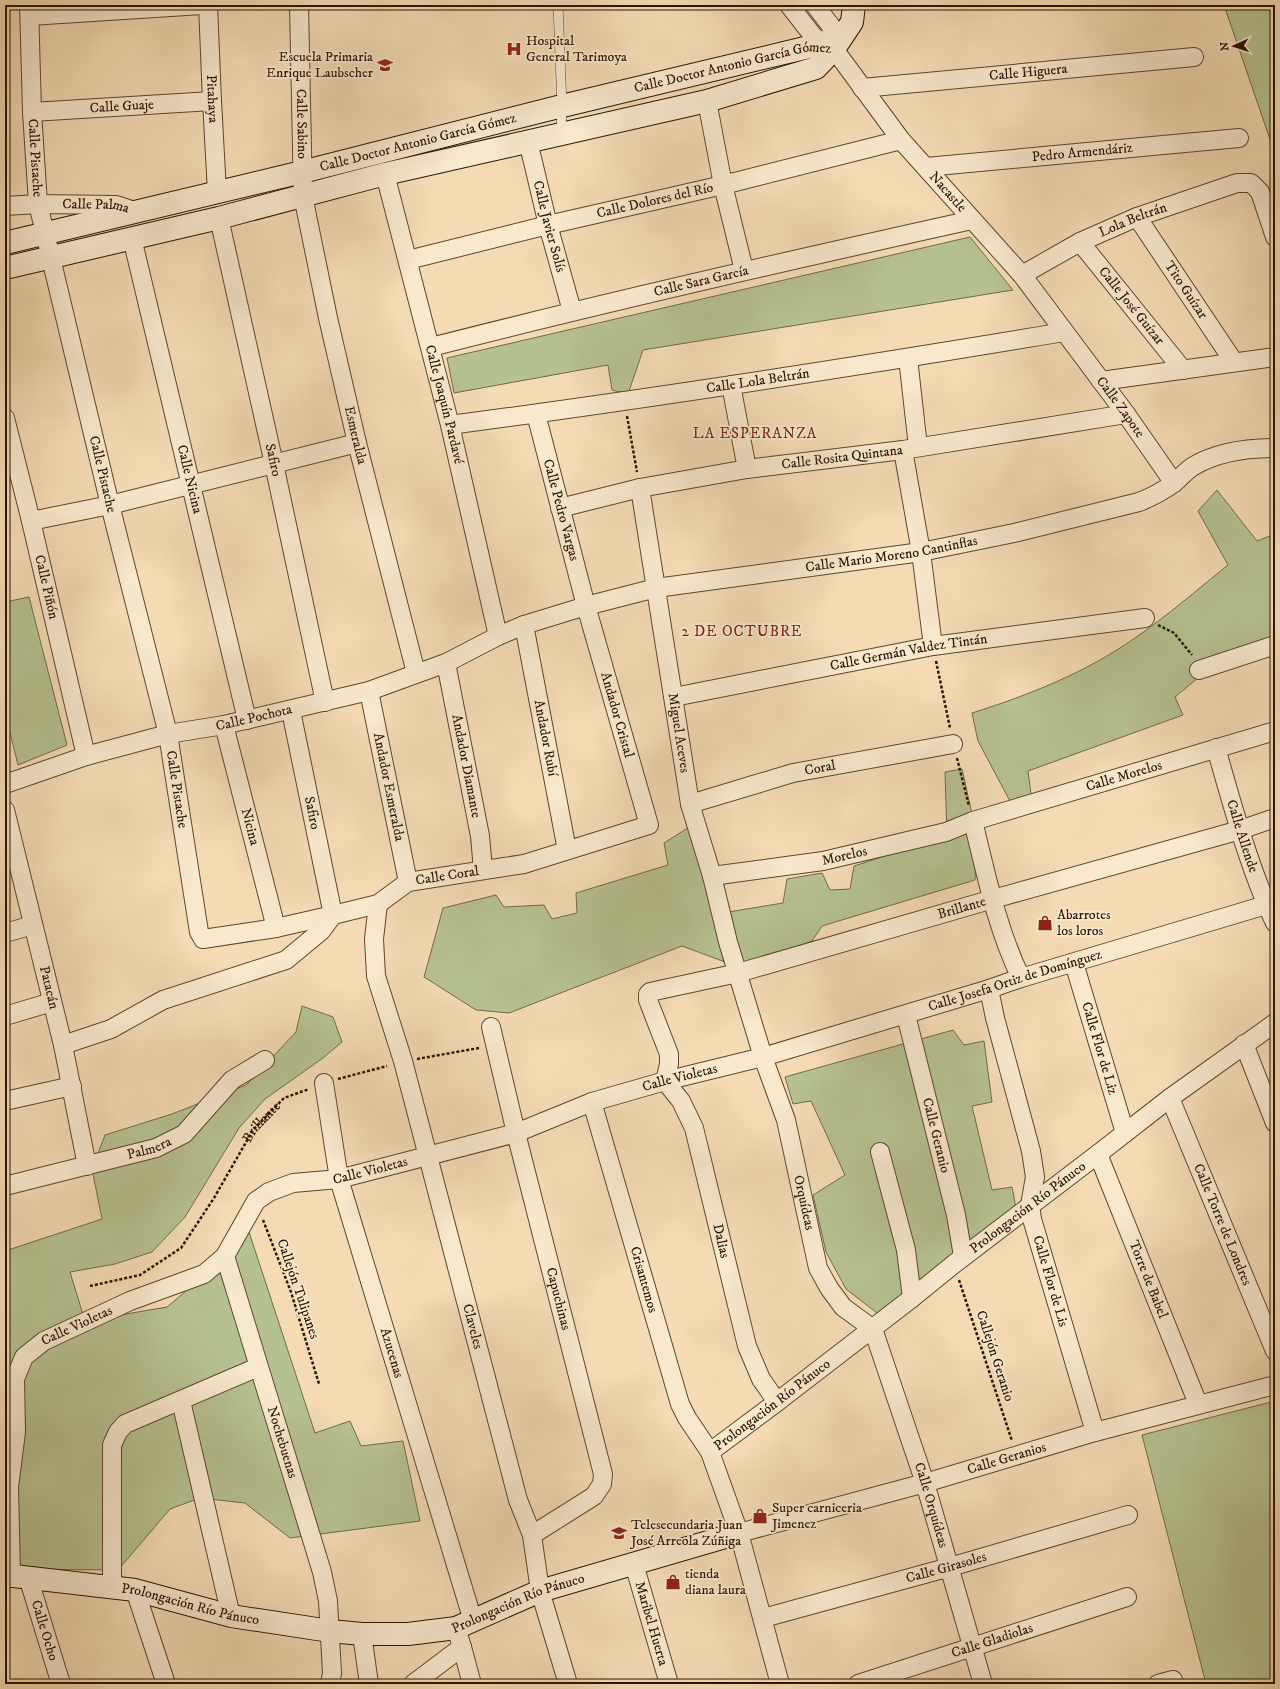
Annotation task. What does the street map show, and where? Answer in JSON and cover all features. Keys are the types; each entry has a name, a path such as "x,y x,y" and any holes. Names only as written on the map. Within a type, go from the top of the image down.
{"street":[{"path":"30,11 202,5"},
{"name":"Pitahaya","path":"208,5 217,192"},
{"name":"Calle Sabino","path":"299,5 303,196"},
{"path":"789,5 814,37 834,49"},
{"path":"815,5 831,26 834,49"},
{"path":"834,49 852,22 854,5"},
{"name":"Calle Pistache","path":"30,11 32,112 38,204 110,505 168,734 199,932 203,939"},
{"name":"Calle Doctor Antonio García Gómez","path":"5,243 138,212 562,106 809,47 834,49"},
{"name":"Calle Doctor Antonio García Gómez","path":"5,268 219,218 386,174 707,101 816,68 834,49"},
{"name":"Nacastle","path":"834,49 901,140 1022,275 1064,332"},
{"name":"Calle Higuera","path":"862,88 1194,57"},
{"name":"Calle Guaje","path":"32,112 212,101"},
{"path":"707,101 723,185 744,270"},
{"name":"Pedro Armendáriz","path":"926,167 1239,138"},
{"name":"Calle Dolores del Río","path":"408,260 548,225 723,185 901,140"},
{"name":"Calle Javier Solís","path":"528,141 548,225 572,311"},
{"name":"Calle Joaquín Pardavé","path":"386,174 431,347 498,636"},
{"name":"Lola Beltrán","path":"1022,275 1080,242 1137,217 1237,183 1251,183 1260,192 1275,238"},
{"name":"Esmeralda","path":"303,196 328,318 357,443 416,673"},
{"name":"Calle Palma","path":"5,206 38,204 116,205 138,212"},
{"name":"Tito Guízar","path":"1137,217 1234,362"},
{"name":"Safiro","path":"219,218 325,702"},
{"name":"Calle Sara García","path":"431,347 572,311 744,270 972,220"},
{"name":"Calle Nicina","path":"132,238 247,720"},
{"name":"Calle José Guízar","path":"1080,242 1183,370"},
{"name":"Calle Lola Beltrán","path":"450,426 625,402 1064,332"},
{"name":"Calle Zapote","path":"1064,332 1126,414 1174,483"},
{"path":"1101,381 1275,357"},
{"path":"908,358 910,448 933,646"},
{"path":"731,385 747,469"},
{"name":"Calle Pedro Vargas","path":"536,414 586,606"},
{"name":"Calle Rosita Quintana","path":"560,508 640,488 747,469 910,448 1126,414"},
{"name":"Calle Piñón","path":"5,418 31,521 86,756"},
{"path":"31,521 110,505 357,443"},
{"name":"Calle Mario Moreno Cantinflas","path":"498,636 524,625 586,606 656,588 921,552 1014,533 1139,502 1155,496 1174,483 1192,467 1215,456 1232,452 1275,448"},
{"name":"Miguel Aceves","path":"640,488 690,804 712,876 728,942 763,1057"},
{"name":"Andador Cristal","path":"586,606 649,825"},
{"name":"Calle Germán Valdez Tintán","path":"674,697 933,646 1145,618"},
{"name":"Andador Rubí","path":"524,625 567,850"},
{"name":"Calle Pochota","path":"5,784 86,756 168,734 224,725 291,711 369,692 416,673 446,663 498,636"},
{"path":"1199,670 1275,645"},
{"name":"Andador Diamante","path":"446,663 480,836 483,870"},
{"name":"Andador Esmeralda","path":"369,692 408,882"},
{"name":"Safiro","path":"291,711 333,915"},
{"name":"Nicina","path":"224,725 276,928"},
{"name":"Calle Morelos","path":"973,821 1275,731"},
{"name":"Coral","path":"690,804 793,773 953,744"},
{"name":"Calle Allende","path":"1216,748 1240,830 1266,905 1275,923"},
{"name":"Patacán","path":"5,810 11,860 33,925 63,1045 87,1166"},
{"name":"Brillante","path":"665,1081 669,1064 669,1054 648,1000 648,994 650,992 738,973 993,899 1240,830 1275,818"},
{"path":"973,821 993,899 1014,964 1021,978"},
{"name":"Morelos","path":"712,876 823,862 946,832 973,821"},
{"name":"Calle Coral","path":"203,939 276,928 378,904 408,882 524,864 649,825"},
{"name":"Claveles","path":"378,904 374,939 376,976 403,1061 518,1500 532,1536 540,1591 568,1684"},
{"name":"Calle Josefa Ortiz de Domínguez","path":"763,1057 1266,905"},
{"path":"63,1045 111,1029 163,1000 286,960 316,935 333,915"},
{"path":"5,933 33,925"},
{"name":"Calle Flor de Liz","path":"1074,963 1125,1133"},
{"name":"Calle Flor de Lis","path":"989,989 995,1018 1031,1151 1035,1177 1030,1205 1032,1219 1095,1432"},
{"path":"5,1016 52,1002"},
{"name":"Calle Geranio","path":"906,1015 956,1215 958,1260"},
{"name":"Prolongación Río Pánuco","path":"15,1576 135,1590 230,1616 330,1631 362,1634 464,1632 540,1591 739,1533 710,1452 873,1329 958,1260 1170,1098 1275,1023"},
{"name":"Capuchinas","path":"491,1027 494,1045 516,1133 603,1474 602,1484 594,1496 532,1536"},
{"path":"1244,1044 1275,1123"},
{"name":"Calle Violetas","path":"24,1357 44,1341 130,1301 204,1274 225,1256 256,1201 269,1192 293,1183 339,1179 516,1133 592,1102 665,1081 763,1057"},
{"name":"Orquídeas","path":"763,1057 786,1120 818,1268 829,1288 843,1307 873,1329"},
{"name":"Palmera","path":"5,1186 156,1148 184,1134 232,1080 266,1060"},
{"name":"Dalias","path":"665,1081 682,1101 694,1128 746,1346 761,1379 777,1402"},
{"name":"Azucenas","path":"324,1083 339,1179 464,1632 472,1684"},
{"path":"5,1101 72,1086"},
{"name":"Calle Torre de Londres","path":"1170,1098 1275,1351"},
{"name":"Crisantemos","path":"592,1102 680,1404 687,1418 710,1452"},
{"path":"880,1152 906,1250 912,1298"},
{"name":"Torre de Babel","path":"1098,1154 1198,1404"},
{"name":"Nochebuenas","path":"225,1256 322,1572 328,1601 330,1631 327,1680"},
{"name":"Calle Orquídeas","path":"873,1329 925,1482 983,1684"},
{"name":"Calle Ocho","path":"24,1357 15,1379 16,1432 9,1487 15,1576 61,1684"},
{"path":"112,1587 112,1445 114,1438 125,1424 258,1367"},
{"name":"Calle Geranios","path":"739,1533 925,1482 1095,1432 1275,1385"},
{"path":"181,1401 230,1616"},
{"name":"Calle Girasoles","path":"763,1618 950,1567 1128,1515"},
{"path":"739,1533 780,1684"},
{"name":"Maribel Huerta","path":"634,1564 670,1684"},
{"path":"135,1590 166,1684"},
{"name":"Calle Gladiolas","path":"858,1684 1127,1597"},
{"path":"413,1684 464,1632"},
{"path":"362,1634 369,1684"}],"lane":[{"path":"558,5 562,106 561,133"}],"path":[{"path":"625,402 640,488"},
{"path":"1145,618 1174,633 1192,653 1199,670"},
{"name":"Brillante","path":"90,1286 140,1275 181,1248 214,1198 253,1130 284,1098 324,1083 403,1061 494,1045"},
{"name":"Callejón Tulipanes","path":"256,1201 291,1292 318,1384"},
{"name":"Callejón Geranio","path":"958,1260 1018,1454"}],"green space":[{"path":"1224,5 1275,5 1275,154"},
{"path":"970,237 1013,290 643,350 628,394 612,390 608,365 454,393 447,358"},
{"path":"1217,490 1257,541 1275,534 1275,636 1223,657 1175,697 1183,715 1028,771 1032,801 1012,805 978,741 972,713 1014,699 1056,682 1116,651 1147,630 1228,565 1198,511"},
{"path":"29,597 67,745 18,765 5,713 5,602"},
{"path":"962,769 972,814 976,852 975,880 822,926 812,941 741,968 682,946 509,1013 476,1010 424,977 443,908 496,895 504,907 544,905 552,919 577,913 576,893 668,865 664,843 691,826 716,914 783,903 787,879 822,873 830,890 850,889 854,866 947,836 945,772"},
{"path":"302,1006 333,1017 342,1042 323,1058 265,1099 239,1128 185,1217 152,1252 115,1264 70,1272 85,1321 167,1307 206,1274 249,1232 315,1433 350,1421 361,1446 403,1441 420,1521 290,1538 245,1503 200,1498 170,1509 118,1570 5,1569 5,1251 102,1219 92,1169 105,1135 172,1114 246,1085 296,1032"},
{"path":"953,1030 964,1045 984,1041 992,1102 972,1106 992,1190 1012,1187 1016,1208 877,1313 846,1289 826,1252 813,1195 845,1175 811,1101 793,1104 785,1077"},
{"path":"1275,1401 1275,1684 1206,1684 1142,1435"}],"place":[{"name":"Hospital General Tarimoya","path":"514,49"},
{"name":"Escuela Primaria Enrique Laubscher","path":"385,65"},
{"name":"Abarrotes los loros","path":"1045,923"},
{"name":"Super carniceria Jimenez","path":"760,1516"},
{"name":"Telesecundaria Juan José Arreola Zúñiga","path":"619,1533"},
{"name":"tienda diana laura","path":"673,1582"}],"district":[{"name":"LA ESPERANZA","path":"755,433"},
{"name":"2 DE OCTUBRE","path":"742,631"}]}
